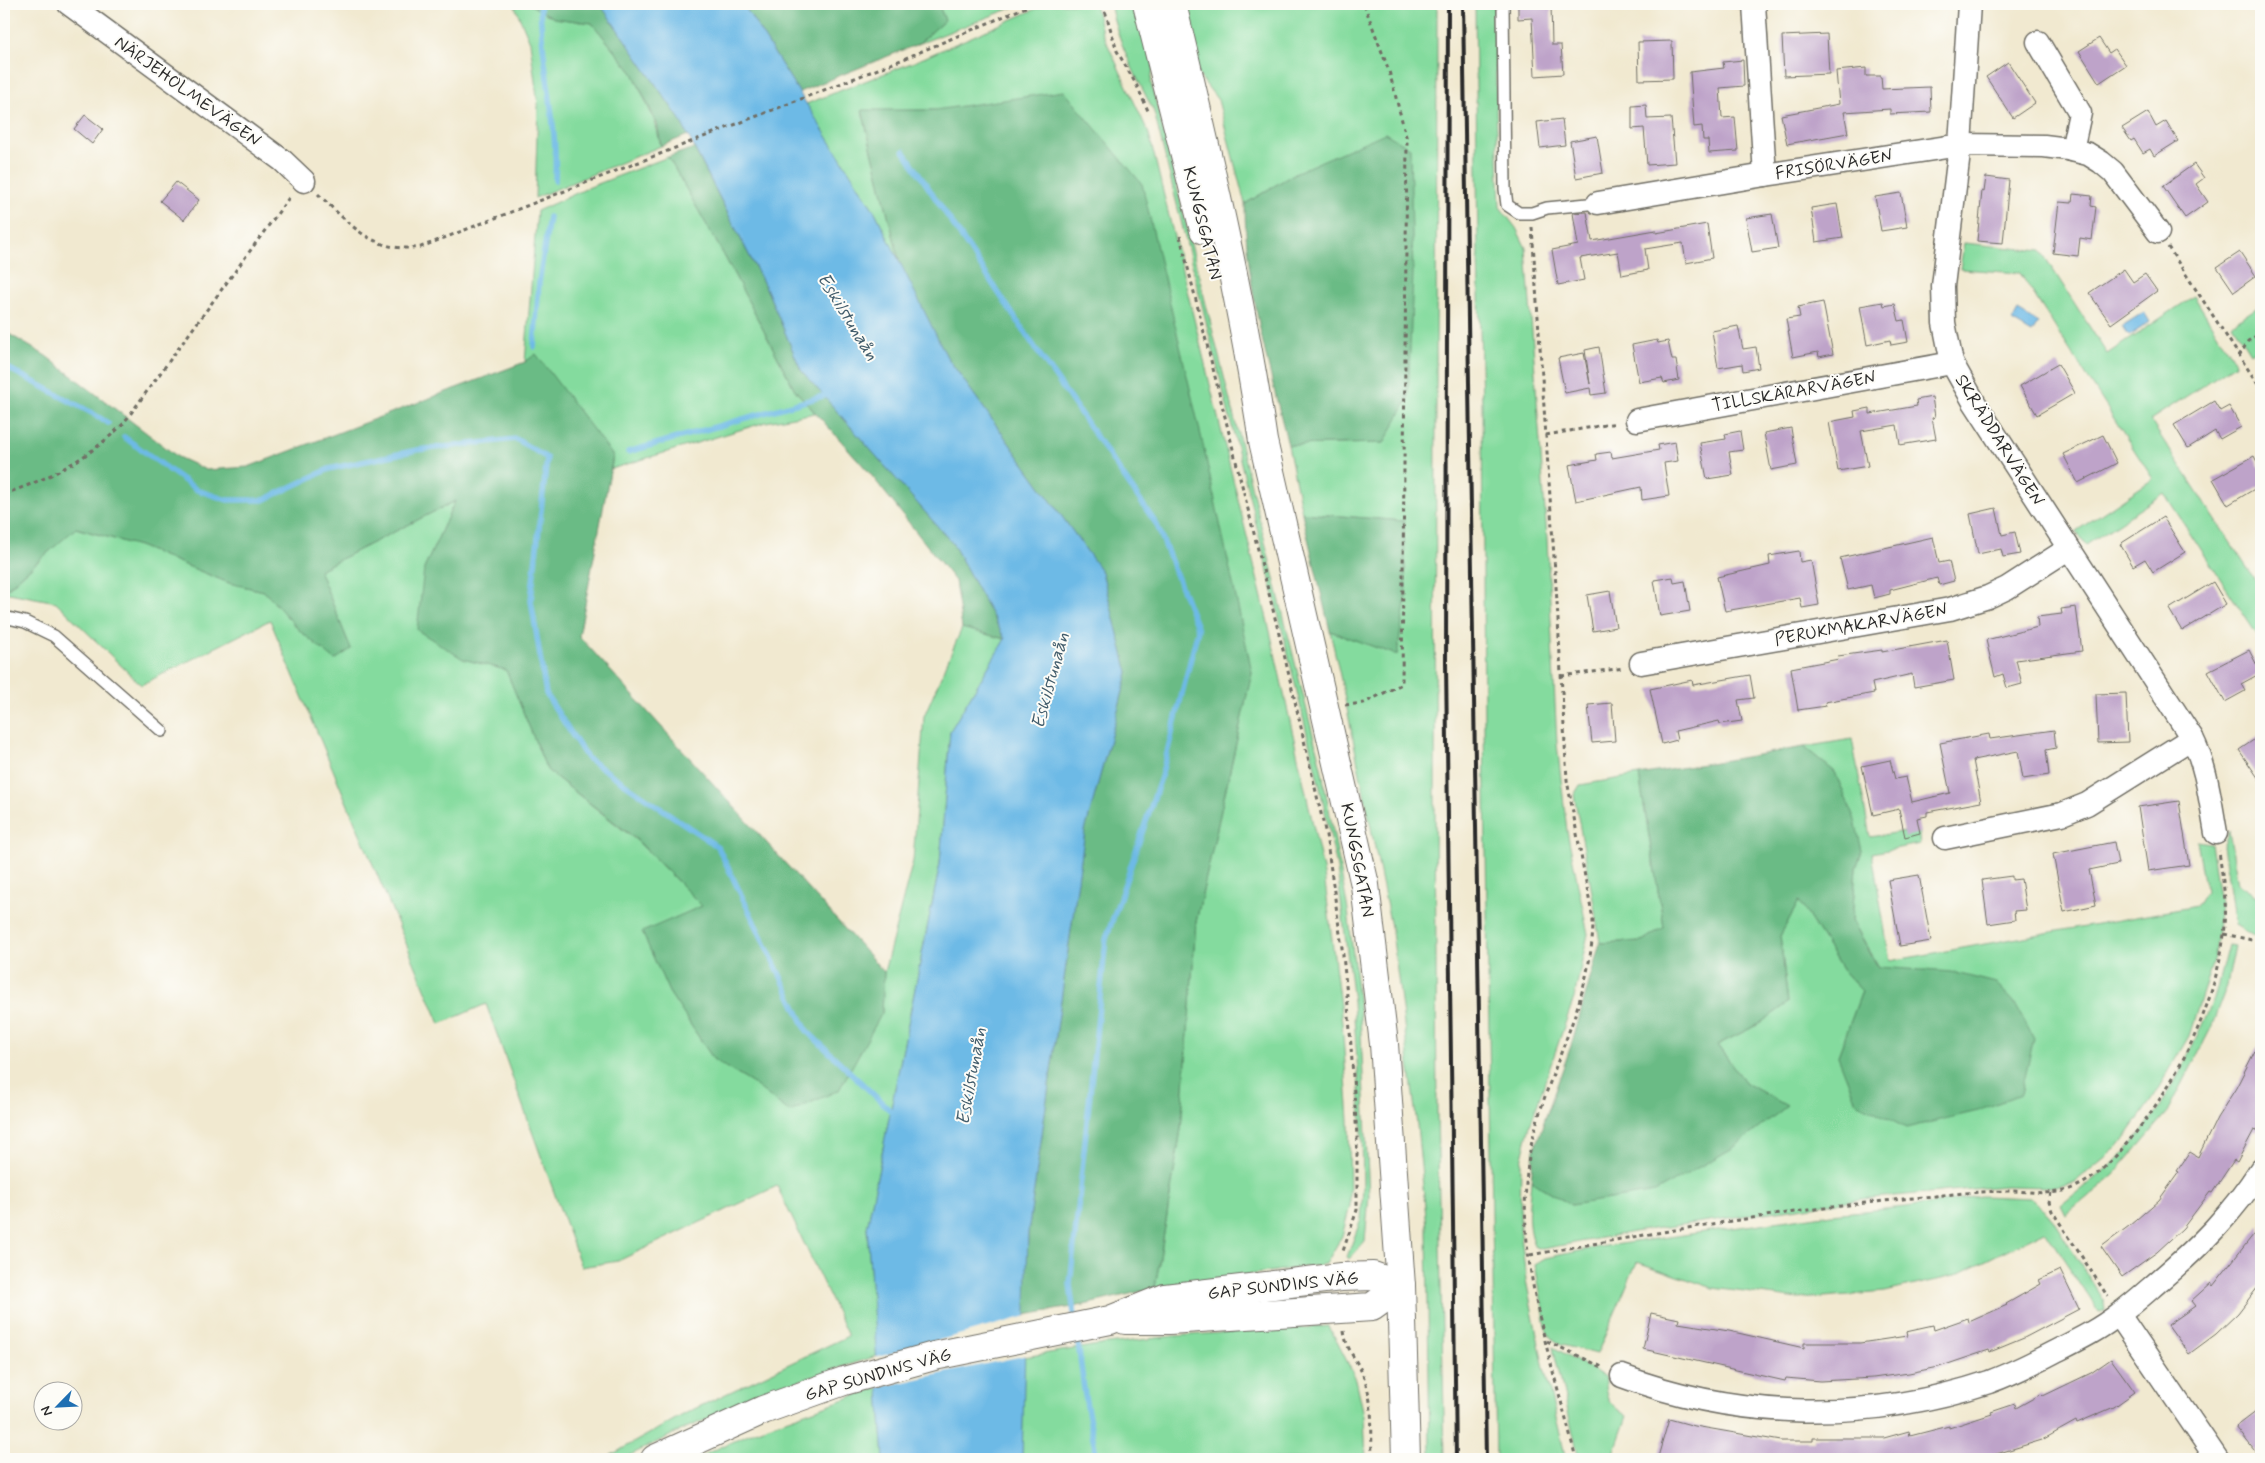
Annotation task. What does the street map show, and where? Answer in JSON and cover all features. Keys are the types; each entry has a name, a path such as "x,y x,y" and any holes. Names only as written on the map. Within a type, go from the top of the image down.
{"main road":[{"name":"KUNGSGATAN","path":"1147,4 1241,377 1263,441"},
{"name":"KUNGSGATAN","path":"1172,4 1198,113 1251,364 1263,441 1365,885 1384,1044 1402,1286 1406,1459"},
{"name":"GAP SUNDINS VÄG","path":"656,1459 763,1410 844,1381 934,1356 1099,1323 1372,1307 1402,1286"}],"street":[{"name":"NÄRJEHOLMEVÄGEN","path":"69,4 283,161 304,180"},
{"path":"1754,4 1765,174"},
{"name":"SKRÄDDARVÄGEN","path":"1968,4 1960,145 1943,286 1944,323 1952,363 1974,402 2068,549 2192,738 2206,775 2216,833"},
{"path":"2038,42 2057,71 2080,113 2072,150"},
{"name":"FRISÖRVÄGEN","path":"1598,203 1765,174 1960,145 2044,146 2088,154 2101,162 2113,172 2158,232"},
{"name":"TILLSKÄRARVÄGEN","path":"1637,420 1952,363"},
{"name":"PERUKMAKARVÄGEN","path":"1641,662 1950,609 1988,597 2007,588 2068,549"},
{"path":"1945,838 2062,814 2087,804 2192,738"},
{"path":"1622,1376 1650,1387 1731,1406 1816,1412 1896,1405 1926,1400 1990,1382 2082,1338 2119,1315 2212,1233 2233,1209 2261,1169"},
{"path":"2119,1315 2217,1459"}],"lane":[{"path":"1503,4 1505,189 1507,205 1519,213 1532,213 1547,208 1598,203"},
{"path":"4,617 25,622 54,636 162,731"}],"path":[{"path":"4,494 64,469 96,449 123,424 304,180 366,237 388,247 410,249 434,244 901,60 1033,4"},
{"path":"1103,4 1117,51 1137,86 1150,117"},
{"path":"1325,708 1364,703 1402,684 1407,140 1389,71 1364,4"},
{"path":"1532,213 1567,780 1593,920 1593,942 1581,997 1549,1085 1532,1145 1525,1201 1530,1256 1546,1341 1576,1459"},
{"path":"1179,230 1284,654 1326,835 1333,878 1349,1016 1357,1137 1358,1198 1355,1220 1342,1250 1341,1261"},
{"path":"2158,232 2261,390"},
{"path":"2239,356 2248,341 2261,333"},
{"path":"1546,434 1637,420"},
{"path":"1561,676 1616,670 1641,662"},
{"path":"1530,1256 1628,1238 1868,1203 1984,1192 2051,1193 2073,1188 2095,1176 2119,1153 2154,1108 2182,1061 2200,1021 2218,964 2224,934 2224,885 2216,833"},
{"path":"2224,934 2261,942"},
{"path":"2051,1193 2052,1211 2119,1315"},
{"path":"1344,1325 1346,1344 1366,1382 1369,1396 1372,1459"},
{"path":"1546,1341 1622,1376"}],"green space":[{"path":"514,4 529,4 554,18 592,23 633,73 655,122 661,146 535,198 538,105 530,42"},
{"path":"529,4 600,4 679,118 688,135 661,146 657,124 633,73 592,23 554,18"},
{"path":"743,4 938,4 945,20 918,44 799,92"},
{"path":"938,4 1022,4 918,44 945,20"},
{"path":"1047,4 1095,4 1102,32 1149,134 1270,631 1324,874 1342,1022 1349,1120 1350,1206 1342,1236 1326,1264 1155,1288 1181,1129 1196,922 1252,672 935,110 862,111 900,263 875,212 806,104 914,62"},
{"path":"1110,4 1137,4 1153,66 1151,83 1321,767 1348,910 1360,1015 1369,1196 1365,1241 1349,1259 1347,1257 1361,1219 1363,1187 1362,1131 1353,1002 1337,868 1275,600 1154,112 1123,46"},
{"path":"1182,4 1437,4 1435,802 1437,1113 1445,1459 1430,1459 1427,1227 1417,1125 1392,932 1330,631 1397,655 1404,521 1302,513 1288,445 1384,443 1297,172 1245,204 1218,100 1197,73"},
{"path":"1475,4 1496,4 1496,105 1500,207 1516,228 1526,248 1547,539 1557,744 1567,831 1588,934 1574,998 1530,1125 1521,1161 1520,1226 1526,1280 1542,1359 1566,1459 1496,1459"},
{"path":"1064,91 1142,184 1202,440 1252,672 1196,922 1181,1129 1155,1288 1084,1305 1025,1315 1028,1233 1085,831 1128,673 1102,572 947,357 900,263 862,110 935,110"},
{"path":"1385,133 1410,148 1413,274 1408,399 1384,443 1288,445 1259,326 1249,265 1245,204 1297,172"},
{"path":"694,148 767,290 801,370 953,544 1005,639 962,628 955,581 868,471 795,390 725,257 668,157"},
{"path":"668,157 725,257 795,390 815,413 766,422 611,469 613,456 525,362 537,211 590,187"},
{"path":"1964,243 2041,251 2107,354 2194,296 2236,364 2150,420 2261,589 2261,641 2164,493 2086,545 2076,531 2153,479 2020,273 1960,269"},
{"path":"2261,305 2261,346 2250,353 2232,324"},
{"path":"4,331 46,356 178,457 206,470 248,467 525,362 536,354 613,456 579,636 884,972 882,1013 839,1090 790,1112 752,1083 714,1060 669,992 642,932 702,906 636,839 547,770 506,670 463,659 417,630 424,569 455,501 319,570 351,649 335,660 300,631 264,591 229,583 139,546 76,528 4,591"},
{"path":"455,501 424,569 463,659 506,670 547,770 636,840 702,906 643,933 669,992 714,1060 752,1083 882,1013 884,972 913,861 924,716 962,628 1005,639 950,731 940,864 867,1228 877,1356 798,1381 686,1428 622,1459 604,1459 690,1411 848,1336 777,1186 618,1261 581,1267 486,1004 440,1024 270,620 141,685 56,602 4,592 75,528 139,546 229,583 264,591 300,631 351,649 319,570"},
{"path":"1302,513 1404,521 1406,598 1397,655 1330,631"},
{"path":"1852,739 1870,837 1918,829 1920,844 1872,853 1890,961 2197,906 2206,892 2197,841 2211,843 2220,904 2214,957 2189,1036 2152,1099 2120,1145 2075,1182 2051,1187 2005,1186 1861,1199 1639,1231 1542,1249 1535,1247 1529,1223 1531,1181 1571,1205 1786,1106 1746,1083 1717,1045 1759,1024 1788,1003 1780,936 1799,901 1843,971 1862,991 1838,1056 1913,971 1879,967 1852,920 1856,868 1862,851 1835,772 1804,747"},
{"path":"1804,747 1835,772 1855,820 1862,851 1856,868 1852,920 1878,967 1952,972 1996,983 2014,1002 2034,1039 2021,1094 1978,1111 1906,1128 1856,1102 1838,1056 1862,991 1843,971 1799,901 1780,936 1788,1003 1759,1024 1717,1045 1746,1083 1787,1106 1733,1148 1655,1192 1571,1205 1531,1181 1534,1150 1573,1040 1600,943 1642,941 1664,927 1639,775"},
{"path":"1639,775 1664,927 1642,941 1600,943 1574,795 1580,785"},
{"path":"2229,831 2238,884 2256,896 2261,895 2261,938 2255,937 2235,925 2223,846"},
{"path":"2228,945 2235,946 2227,985 2211,1028 2168,1112 2114,1175 2066,1215 2061,1205 2121,1157 2159,1109 2180,1072 2214,999"},
{"path":"1980,1196 2030,1198 2049,1214 2104,1301 2105,1311 2099,1312 2045,1231 1954,1276 1885,1292 1799,1299 1713,1288 1637,1262 1597,1354 1558,1344 1547,1332 1535,1264 1545,1258 1599,1247 1831,1214 1906,1207"},
{"path":"1329,1326 1356,1379 1364,1415 1366,1459 1022,1459 1024,1357 1173,1336"},
{"path":"1553,1347 1605,1377 1609,1400 1627,1416 1612,1459 1579,1459"},
{"path":"879,1387 884,1459 695,1459 757,1430"}],"water":[{"name":"Eskilstunaån","path":"600,4 743,4 875,212 947,357 1102,572 1128,673 1085,831 1028,1233 1022,1459 884,1459 867,1228 940,864 950,731 1005,639 953,544 801,370 767,290 679,118"},
{"path":"2018,311 2038,323 2032,333 2012,321"},
{"path":"2144,312 2150,322 2129,336 2122,326"}],"pier":[{"path":"1027,1316 1027,1355 876,1388 874,1358"}],"building":[{"path":"1518,4 1551,4 1552,45 1561,45 1563,74 1535,76 1532,18 1518,19"},
{"path":"1827,34 1829,74 1784,76 1782,36"},
{"path":"2099,38 2109,53 2115,49 2126,65 2099,83 2079,51"},
{"path":"1672,41 1673,79 1639,80 1638,42"},
{"path":"1743,60 1744,86 1720,88 1722,118 1735,117 1738,151 1709,153 1708,140 1703,140 1702,126 1694,127 1690,72 1724,68 1723,62"},
{"path":"2008,62 2035,103 2013,118 1986,77"},
{"path":"1866,68 1866,76 1881,76 1882,89 1930,87 1931,112 1890,114 1890,109 1844,112 1848,133 1787,144 1781,115 1839,104 1836,71"},
{"path":"1646,105 1647,119 1671,118 1675,163 1647,165 1644,128 1632,129 1632,106"},
{"path":"2148,112 2156,127 2166,121 2178,141 2154,156 2150,149 2143,153 2134,139 2131,141 2122,128"},
{"path":"85,115 103,129 92,144 74,129"},
{"path":"1562,119 1565,145 1540,148 1537,122"},
{"path":"1597,136 1603,173 1576,178 1570,141"},
{"path":"2194,164 2204,178 2196,184 2208,202 2185,218 2163,186"},
{"path":"1986,177 2009,180 2003,243 1977,241 1982,191 1984,192"},
{"path":"176,182 199,200 184,220 160,201"},
{"path":"1901,193 1907,227 1881,231 1875,197"},
{"path":"2073,194 2092,196 2091,206 2096,207 2092,240 2080,238 2078,256 2053,253 2059,202 2072,203"},
{"path":"1837,204 1843,238 1816,242 1811,208"},
{"path":"1587,212 1592,241 1656,230 1656,233 1707,224 1712,258 1686,263 1683,243 1645,249 1648,270 1622,275 1618,252 1580,258 1584,280 1558,285 1552,250 1578,245 1573,213"},
{"path":"1772,214 1778,248 1752,252 1746,218"},
{"path":"2240,252 2256,276 2234,292 2217,267"},
{"path":"2124,269 2133,282 2145,274 2157,291 2111,324 2089,293"},
{"path":"1823,302 1833,354 1819,357 1818,352 1793,357 1786,319 1800,317 1798,307"},
{"path":"1883,302 1884,306 1895,304 1899,321 1904,320 1908,342 1891,345 1890,340 1867,345 1860,306"},
{"path":"1738,326 1743,349 1756,347 1759,368 1743,371 1742,364 1718,368 1712,331"},
{"path":"1657,340 1658,343 1668,341 1672,360 1676,360 1679,380 1664,383 1662,378 1639,382 1632,345"},
{"path":"1599,347 1606,393 1591,395 1590,388 1565,393 1558,358 1584,353 1590,384 1585,350"},
{"path":"2058,364 2075,393 2037,415 2020,386"},
{"path":"1932,397 1935,417 1932,418 1936,439 1900,445 1897,425 1861,431 1868,466 1838,471 1829,422 1855,417 1854,411 1870,408 1870,414 1917,406 1916,400"},
{"path":"2214,401 2220,411 2229,406 2241,427 2220,439 2215,431 2188,448 2174,425"},
{"path":"1791,428 1797,465 1771,470 1764,433"},
{"path":"1740,431 1743,450 1729,452 1733,475 1707,479 1700,443 1726,439 1725,434"},
{"path":"2103,435 2117,463 2078,483 2063,454"},
{"path":"1675,442 1678,461 1664,463 1669,496 1642,500 1641,487 1576,501 1569,465 1597,460 1596,454 1611,452 1612,458 1659,450 1658,445"},
{"path":"2254,456 2261,470 2261,485 2228,505 2213,479"},
{"path":"1996,508 2002,535 2015,532 2020,554 2003,557 2001,549 1978,554 1970,514"},
{"path":"2163,517 2185,552 2153,572 2145,559 2133,566 2120,544"},
{"path":"1933,537 1939,563 1949,561 1954,581 1939,585 1937,578 1890,590 1890,594 1874,598 1871,585 1848,590 1840,558"},
{"path":"1799,551 1800,562 1811,560 1819,605 1802,608 1800,598 1725,611 1717,577 1770,565 1769,556"},
{"path":"1673,577 1674,583 1685,581 1690,611 1660,616 1654,580"},
{"path":"2213,582 2226,604 2182,631 2169,609"},
{"path":"1610,591 1616,627 1593,631 1587,595"},
{"path":"2076,607 2082,651 2016,660 2022,684 2007,688 2003,674 1995,677 1986,640 2038,627 2037,617 2062,614 2061,609"},
{"path":"1947,640 1954,680 1914,687 1912,674 1872,683 1874,693 1825,702 1826,706 1798,710 1791,668 1839,659 1838,656 1882,650 1882,652"},
{"path":"2249,650 2261,673 2241,684 2245,691 2225,702 2208,671"},
{"path":"1750,675 1754,698 1738,700 1742,721 1720,724 1719,721 1675,731 1677,740 1662,744 1650,689 1692,680 1693,685"},
{"path":"2126,693 2128,742 2098,743 2096,694"},
{"path":"1612,703 1615,741 1592,743 1588,705"},
{"path":"2054,730 2056,748 2046,750 2049,775 2023,779 2018,751 1973,760 1981,802 1927,812 1927,816 1917,818 1920,833 1905,837 1899,809 1873,815 1862,766 1890,760 1895,779 1906,777 1912,802 1950,793 1940,743 1989,734 1990,739"},
{"path":"2261,735 2261,782 2239,750"},
{"path":"2179,801 2189,865 2148,871 2138,807"},
{"path":"2114,842 2118,864 2089,870 2096,905 2064,912 2053,854"},
{"path":"1919,875 1931,941 1900,946 1888,880"},
{"path":"2012,876 2012,880 2021,879 2026,910 2014,911 2015,920 1988,924 1982,880"},
{"path":"2261,1039 2261,1123 2257,1131 2254,1130 2237,1162 2234,1160 2212,1193 2210,1192 2183,1228 2157,1252 2122,1277 2101,1247 2159,1200 2179,1172 2177,1171 2190,1152 2198,1157 2217,1118 2236,1088"},
{"path":"2261,1225 2261,1283 2238,1313 2216,1334 2189,1354 2168,1325 2195,1306 2191,1301 2211,1283 2213,1286"},
{"path":"2060,1270 2079,1309 2024,1338 1990,1352 1989,1350 1939,1367 1909,1373 1873,1378 1820,1381 1786,1378 1785,1381 1643,1349 1651,1313 1679,1319 1678,1323 1729,1331 1804,1348 1804,1343 1860,1343 1907,1336 1906,1331 1933,1325 1934,1330 1968,1318 1969,1322 2007,1305 2041,1284 2039,1280"},
{"path":"2111,1359 2135,1392 2114,1407 2077,1423 2076,1421 2042,1440 1980,1459 1667,1459 1658,1457 1669,1419 1695,1426 1781,1441 1813,1441 1813,1438 1884,1438 1909,1431 1910,1436 1949,1426 1949,1428 1992,1414 1991,1412 2015,1404 2016,1408 2041,1394 2043,1396 2091,1373"},
{"path":"2261,1408 2261,1459 2236,1427"}],"waterway":[{"path":"540,4 543,48 554,136 555,180"},
{"path":"904,151 1038,352 1157,525 1198,630 1161,777 1106,939 1070,1285 1075,1321"},
{"path":"534,347 539,283 549,217"},
{"path":"4,366 108,423"},
{"path":"628,452 830,394"},
{"path":"124,437 197,490 227,500 264,500 329,469 417,450 516,439 547,458 531,600 546,694 587,758 718,847 807,1031 895,1115"},
{"path":"1077,1335 1085,1396 1097,1459"}],"railway":[{"path":"1448,4 1446,663 1456,1459"},
{"path":"1463,4 1486,1459"}]}
